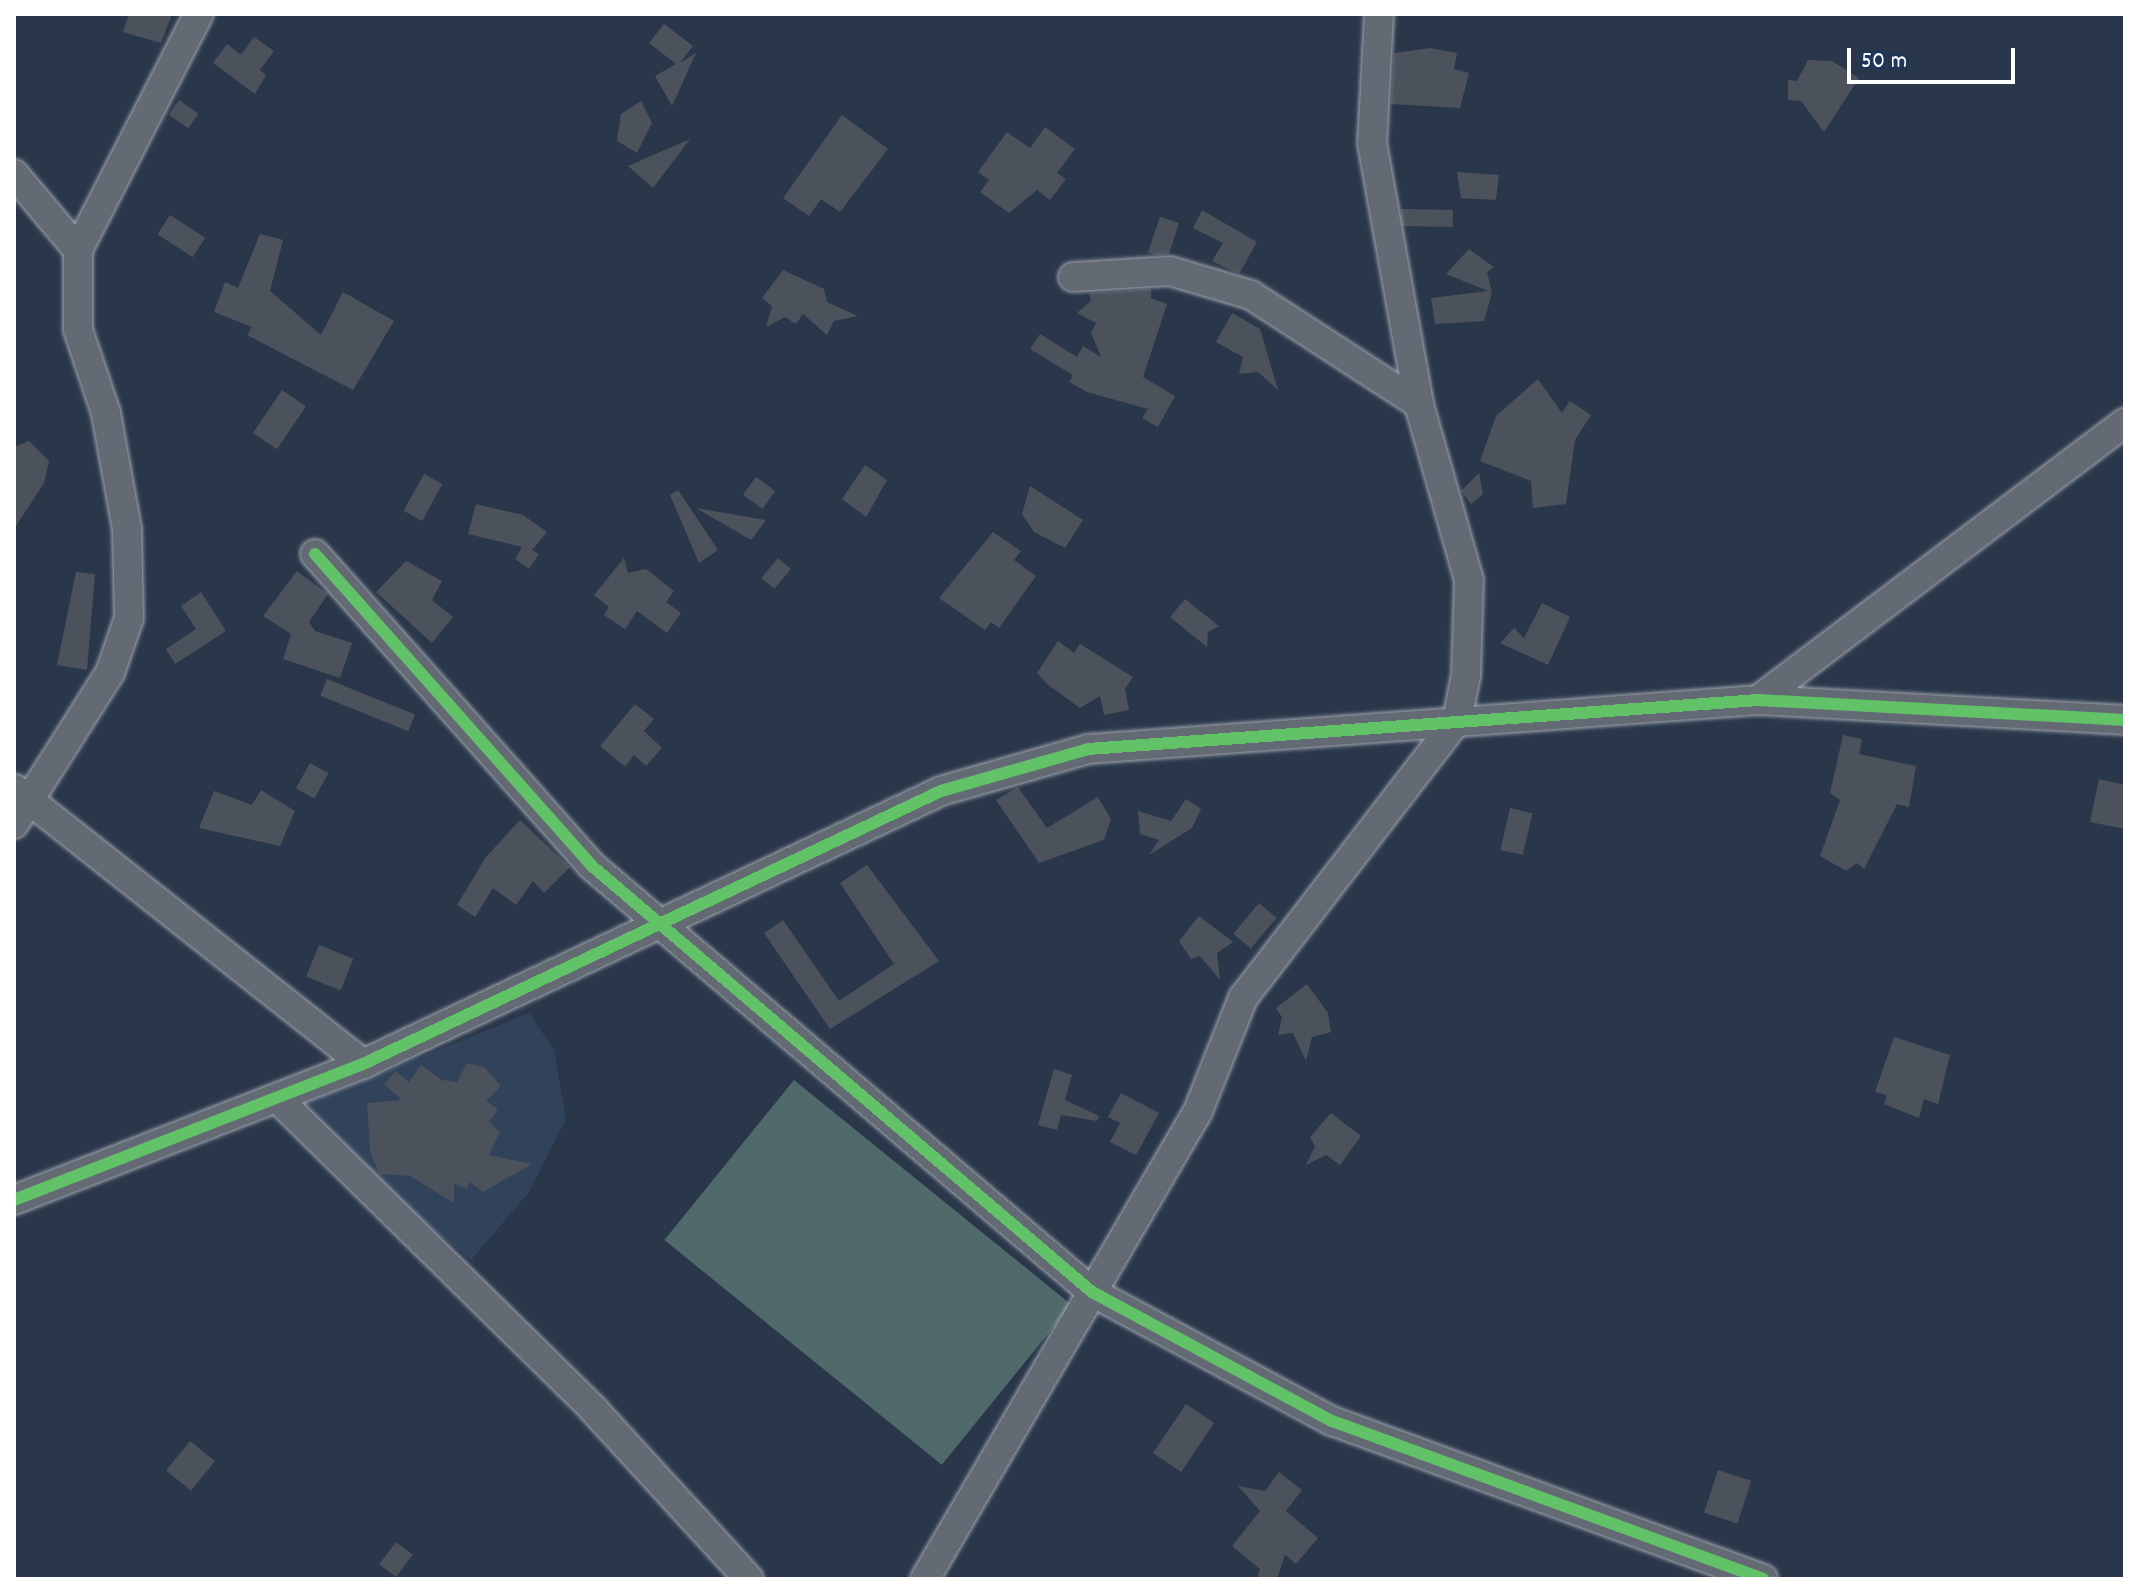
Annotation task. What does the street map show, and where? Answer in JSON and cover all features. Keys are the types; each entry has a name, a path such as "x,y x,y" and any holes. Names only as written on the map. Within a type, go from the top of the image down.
{"street":[{"path":"14,824 22,794 110,673 133,589 106,413 78,330 78,250 199,14"},
{"path":"925,1579 1198,1111 1243,998 1457,720 1466,675 1469,580 1419,404 1372,144 1379,14"},
{"path":"14,174 78,250"},
{"path":"1073,277 1170,271 1251,295 1419,404"},
{"path":"1758,700 2125,422"},
{"path":"315,554 592,866 659,928 1092,1292 1332,1421 1763,1579"},
{"path":"14,1200 279,1100 363,1064 659,928 941,791 1088,749 1758,700 2125,720"},
{"path":"22,794 363,1064"},
{"path":"279,1100 594,1410 749,1579"}],"shaded area":[{"path":"529,1013 554,1050 566,1119 529,1192 471,1260 357,1167 298,1107"}],"green space":[{"path":"794,1080 1071,1305 942,1465 664,1240"}],"building":[{"path":"129,14 172,14 161,43 123,32"},
{"path":"664,24 693,46 680,63 696,53 672,106 655,76 676,64 649,43"},
{"path":"254,37 274,51 260,70 266,75 255,94 213,63 227,44 241,55"},
{"path":"1430,48 1457,53 1454,69 1469,73 1460,108 1391,104 1394,53"},
{"path":"1808,60 1832,61 1859,78 1824,132 1801,101 1788,100 1788,80 1797,81"},
{"path":"179,100 199,114 188,129 169,115"},
{"path":"641,101 652,123 637,153 617,141 621,114"},
{"path":"842,115 888,149 840,212 821,199 809,216 783,198"},
{"path":"1045,127 1075,149 1057,173 1066,179 1050,200 1037,190 1009,213 980,192 989,180 978,172 1007,132 1030,148"},
{"path":"690,139 653,188 628,166"},
{"path":"1457,172 1499,175 1496,200 1461,198"},
{"path":"1401,209 1453,210 1453,227 1401,226"},
{"path":"1202,210 1257,242 1239,274 1212,261 1223,243 1193,228"},
{"path":"170,215 205,238 193,257 157,234"},
{"path":"1160,217 1179,223 1169,254 1155,255 1148,252"},
{"path":"260,234 283,240 270,291 321,335 343,292 394,321 353,390 247,335 252,327 214,312 225,282 238,288"},
{"path":"1469,249 1494,267 1487,272 1492,293 1484,321 1435,324 1431,298 1488,291 1446,274"},
{"path":"783,270 824,289 827,302 858,316 834,321 827,335 803,314 796,324 785,317 766,327 772,306 762,298"},
{"path":"1151,289 1151,298 1167,304 1143,377 1175,396 1158,427 1142,418 1148,409 1087,392 1069,382 1073,375 1030,349 1040,334 1077,357 1083,346 1101,357 1091,333 1096,323 1077,313 1091,301 1089,293"},
{"path":"1232,313 1260,329 1278,390 1258,372 1239,374 1243,357 1216,342"},
{"path":"1538,379 1562,413 1570,401 1591,415 1575,440 1566,504 1533,508 1531,481 1480,461 1496,416"},
{"path":"282,390 306,406 277,449 253,433"},
{"path":"29,441 49,461 44,483 14,529 14,447"},
{"path":"865,465 887,480 866,517 842,499"},
{"path":"1479,473 1483,494 1471,504 1461,491"},
{"path":"424,474 442,484 422,521 404,511"},
{"path":"756,477 775,491 762,509 743,495"},
{"path":"1030,486 1083,520 1065,548 1034,532 1022,514"},
{"path":"678,490 718,550 699,563 670,495"},
{"path":"476,504 523,515 547,532 532,550 539,554 529,569 515,559 522,547 468,534"},
{"path":"696,508 766,520 751,540"},
{"path":"993,532 1021,551 1014,560 1036,576 999,628 991,622 985,630 939,598"},
{"path":"624,558 628,573 646,569 674,591 666,602 681,613 667,633 637,611 625,629 604,615 609,607 594,595"},
{"path":"778,558 791,569 774,589 761,578"},
{"path":"406,561 442,581 432,600 453,617 432,643 376,592"},
{"path":"297,571 328,594 309,622 315,631 352,643 340,678 283,659 291,634 263,616"},
{"path":"76,572 95,574 87,670 57,665"},
{"path":"201,592 226,631 175,664 166,649 196,629 181,606"},
{"path":"1185,599 1219,626 1208,632 1207,647 1170,617"},
{"path":"1542,603 1570,617 1548,665 1500,643 1514,628 1524,638"},
{"path":"1058,641 1074,653 1080,644 1133,677 1125,689 1129,710 1104,715 1100,696 1080,708 1047,684 1037,673"},
{"path":"327,679 415,715 408,731 320,696"},
{"path":"635,704 654,719 644,731 662,748 646,766 634,755 625,767 600,746"},
{"path":"1843,735 1862,739 1859,754 1916,766 1909,807 1897,804 1864,869 1857,863 1846,871 1820,856 1840,800 1830,793"},
{"path":"310,763 328,773 314,799 296,788"},
{"path":"2099,779 2125,785 2125,829 2090,822"},
{"path":"1018,787 1047,828 1098,797 1111,819 1104,840 1039,863 996,800"},
{"path":"261,790 295,811 280,846 199,828 214,791 252,805"},
{"path":"1186,799 1201,809 1192,828 1149,855 1159,840 1140,834 1138,811 1171,821"},
{"path":"1510,808 1532,813 1523,855 1500,850"},
{"path":"520,820 570,867 544,893 533,881 516,905 493,888 475,917 457,905 486,857"},
{"path":"867,865 939,961 830,1029 764,933 783,920 839,1001 894,964 840,883"},
{"path":"1259,903 1277,918 1251,948 1233,934"},
{"path":"1199,916 1233,942 1217,953 1220,980 1200,956 1191,959 1179,941"},
{"path":"319,945 353,959 341,990 306,977"},
{"path":"1307,984 1328,1013 1331,1032 1312,1037 1306,1061 1293,1033 1278,1035 1282,1017 1276,1008"},
{"path":"1894,1037 1950,1055 1938,1104 1924,1099 1919,1118 1884,1104 1887,1095 1875,1092"},
{"path":"467,1063 484,1067 501,1086 486,1101 498,1109 489,1122 500,1132 489,1155 532,1164 483,1192 470,1182 467,1189 454,1183 454,1203 410,1176 379,1174 370,1151 367,1103 402,1100 384,1084 396,1071 409,1082 421,1065 442,1080 457,1082"},
{"path":"1054,1069 1072,1075 1065,1100 1099,1116 1097,1121 1061,1115 1057,1130 1038,1125"},
{"path":"1121,1093 1159,1113 1136,1155 1110,1142 1120,1123 1108,1117"},
{"path":"1331,1113 1361,1136 1340,1165 1326,1155 1306,1165 1315,1146 1310,1137"},
{"path":"1186,1404 1214,1423 1181,1472 1153,1453"},
{"path":"190,1441 215,1461 191,1491 166,1471"},
{"path":"1718,1470 1751,1481 1737,1524 1704,1513"},
{"path":"1279,1472 1302,1490 1286,1511 1318,1538 1296,1564 1285,1555 1277,1579 1257,1579 1260,1569 1232,1546 1260,1511 1238,1486 1265,1491"},
{"path":"396,1542 413,1555 396,1577 379,1564"}],"cycle path":[{"path":"315,554 592,866 1092,1292 1332,1421 1763,1579"},
{"path":"14,1200 363,1064 941,791 1088,749 1758,700 2125,720"}]}
